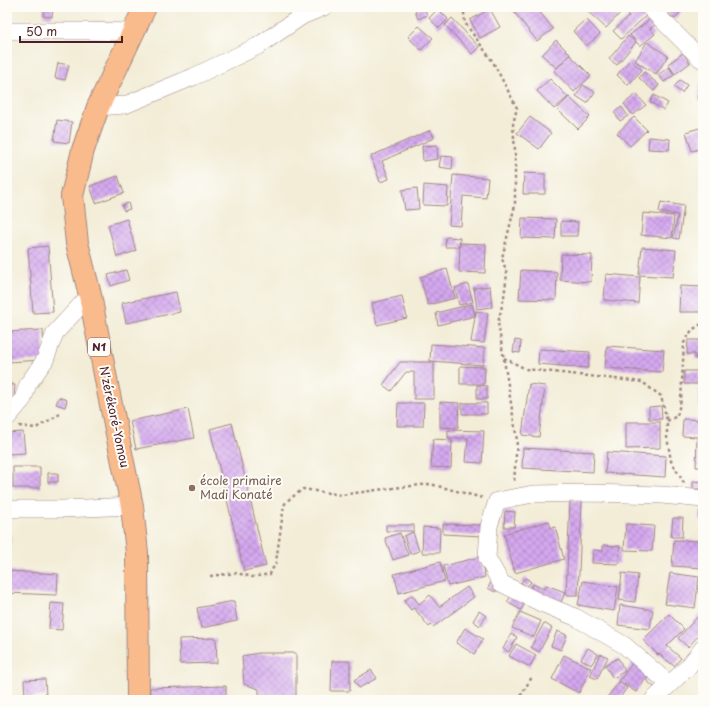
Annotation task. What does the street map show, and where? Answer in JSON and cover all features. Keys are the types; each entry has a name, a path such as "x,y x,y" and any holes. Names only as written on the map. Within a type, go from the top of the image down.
{"highway":[{"name":"N'zérékoré-Yomou","path":"138,700 137,553 132,506 90,295 76,243 72,196 83,150 98,108 132,32 145,7"}],"street":[{"path":"98,108 125,104 193,77 258,46 302,16 324,7"},
{"path":"649,7 701,59"},
{"path":"7,31 132,32"},
{"path":"11,422 23,399 28,384 45,360 55,333 90,295"},
{"path":"669,684 624,645 575,617 541,603 501,583 487,558 489,526 506,500 533,494 590,493 662,495 698,498"},
{"path":"7,510 132,506"},
{"path":"653,700 688,667 703,648"}],"path":[{"path":"210,576 237,573 252,577 270,574 276,562 284,505 303,489 341,495 430,484 506,500 516,440 498,323 504,297 507,274 502,258 515,205 515,150 513,124 517,108 493,62 465,24 464,13 460,7"},
{"path":"667,421 677,416 680,406 684,343 692,330 703,323"},
{"path":"504,358 526,369 642,382 661,396 667,421 667,438 671,461 698,498"},
{"path":"11,422 36,428 60,414"},
{"path":"516,700 521,695 532,677"}],"building":[{"path":"44,7 53,7 52,17 43,16"},
{"path":"424,7 427,15 418,19 415,11"},
{"path":"536,7 553,29 537,41 511,8"},
{"path":"626,7 606,28 584,8"},
{"path":"628,7 640,7 647,15 621,39 613,31 629,16 624,11"},
{"path":"659,7 685,7 675,19"},
{"path":"438,9 448,19 439,28 429,18"},
{"path":"490,9 500,27 480,38 470,20"},
{"path":"452,18 479,47 472,54 445,25"},
{"path":"586,19 600,34 586,46 573,31"},
{"path":"650,19 655,25 650,29 655,34 640,46 630,35"},
{"path":"419,26 433,38 421,50 408,37"},
{"path":"628,36 636,42 617,65 609,59"},
{"path":"556,40 570,54 557,68 542,55"},
{"path":"647,42 668,56 656,74 635,61"},
{"path":"683,53 690,63 675,74 668,64"},
{"path":"570,55 591,76 574,92 554,71"},
{"path":"630,60 642,70 628,85 617,75"},
{"path":"58,63 69,65 65,80 55,78"},
{"path":"669,67 674,75 664,82 658,75"},
{"path":"644,72 659,85 654,91 639,78"},
{"path":"550,79 568,97 554,109 537,91"},
{"path":"680,80 687,85 682,93 674,87"},
{"path":"700,83 703,83 703,100 698,100"},
{"path":"583,85 595,92 587,103 576,96"},
{"path":"636,94 646,105 633,115 624,104"},
{"path":"654,95 668,103 664,110 650,102"},
{"path":"569,97 590,117 578,129 557,109"},
{"path":"622,107 628,116 620,121 614,112"},
{"path":"530,117 551,133 539,149 517,133"},
{"path":"634,117 647,130 630,146 617,133"},
{"path":"57,120 72,122 69,143 54,141"},
{"path":"703,127 703,148 692,151 686,132"},
{"path":"431,130 434,138 382,161 389,179 380,182 371,156"},
{"path":"649,137 670,139 669,150 648,149"},
{"path":"437,145 438,159 423,161 422,146"},
{"path":"441,156 453,157 452,169 439,167"},
{"path":"524,173 545,174 545,194 523,194"},
{"path":"453,175 488,178 486,198 463,196 461,226 449,225"},
{"path":"118,176 124,193 96,203 90,186"},
{"path":"424,185 448,187 447,206 423,205"},
{"path":"417,188 419,209 405,210 402,190"},
{"path":"661,202 684,206 679,239 673,238 678,215 659,212"},
{"path":"128,203 130,209 124,211 122,205"},
{"path":"643,213 674,216 672,238 641,235"},
{"path":"522,218 556,219 555,239 521,238"},
{"path":"127,219 136,251 117,257 108,225"},
{"path":"561,221 578,222 577,236 561,236"},
{"path":"446,237 460,238 459,247 445,247"},
{"path":"460,243 486,244 485,273 459,272"},
{"path":"48,246 53,312 33,313 28,248"},
{"path":"642,247 676,250 673,277 639,275"},
{"path":"561,254 592,255 591,282 560,280"},
{"path":"447,269 455,298 428,305 420,277"},
{"path":"126,270 129,280 111,286 108,275"},
{"path":"521,270 557,272 556,300 519,299"},
{"path":"606,274 640,277 638,303 604,300"},
{"path":"468,284 473,302 459,305 455,288"},
{"path":"490,286 492,307 477,309 474,288"},
{"path":"680,286 703,287 703,312 679,312"},
{"path":"176,292 180,312 126,323 122,303"},
{"path":"402,296 407,318 377,325 372,303"},
{"path":"472,304 475,316 438,325 436,313"},
{"path":"476,311 488,313 484,343 471,342"},
{"path":"43,330 44,360 7,362 7,332"},
{"path":"515,340 521,341 520,353 513,352"},
{"path":"688,340 703,340 703,359 695,359 695,354 687,354"},
{"path":"431,344 485,348 483,365 430,361"},
{"path":"607,346 664,350 662,372 605,368"},
{"path":"539,349 590,352 588,368 538,364"},
{"path":"400,362 434,362 434,399 414,399 414,372 406,372 391,391 383,385"},
{"path":"460,366 485,367 484,384 460,384"},
{"path":"684,371 699,371 699,384 684,384"},
{"path":"7,384 15,385 13,408 7,408"},
{"path":"529,384 545,386 539,437 522,435"},
{"path":"477,385 487,386 487,399 477,399"},
{"path":"699,390 703,390 703,418 700,418"},
{"path":"59,397 67,400 65,407 56,404"},
{"path":"440,402 459,403 458,428 440,427"},
{"path":"398,403 424,403 423,426 397,426"},
{"path":"462,403 487,403 487,414 462,414"},
{"path":"661,406 662,419 649,419 649,407"},
{"path":"188,409 194,438 136,449 130,421"},
{"path":"683,419 703,420 703,467 696,467 697,437 682,436"},
{"path":"626,422 660,422 660,448 626,449"},
{"path":"232,423 266,566 244,571 210,429"},
{"path":"448,430 484,431 482,463 466,462 468,438 448,438"},
{"path":"23,432 25,453 7,454 7,433"},
{"path":"433,439 452,440 451,468 431,467"},
{"path":"523,448 594,452 593,472 522,468"},
{"path":"607,452 666,456 665,477 605,473"},
{"path":"13,467 40,467 40,488 13,488"},
{"path":"48,473 58,473 58,482 48,482"},
{"path":"693,481 703,482 703,489 693,489"},
{"path":"570,501 582,501 578,595 566,595"},
{"path":"505,511 515,512 514,527 504,527"},
{"path":"700,511 703,511 703,520 699,519"},
{"path":"673,518 683,518 682,537 671,537"},
{"path":"549,521 551,528 555,527 564,559 515,573 504,534"},
{"path":"443,524 483,525 482,536 443,534"},
{"path":"626,524 654,526 652,551 624,550"},
{"path":"386,525 414,525 414,531 386,531"},
{"path":"423,527 440,528 439,553 422,553"},
{"path":"413,532 419,551 410,554 404,536"},
{"path":"400,533 408,555 393,560 385,538"},
{"path":"7,535 11,536 8,555 7,555"},
{"path":"674,540 703,541 703,568 672,566"},
{"path":"603,545 620,546 619,564 592,563 593,550 603,551"},
{"path":"480,557 485,577 448,586 443,566"},
{"path":"440,562 445,581 399,593 394,574"},
{"path":"8,571 58,574 57,595 7,593"},
{"path":"622,573 638,575 635,602 619,600"},
{"path":"670,573 699,577 695,608 665,604"},
{"path":"526,578 531,582 526,587 521,582"},
{"path":"583,581 618,587 614,611 578,605"},
{"path":"491,582 499,586 495,592 488,588"},
{"path":"533,584 544,589 546,585 565,592 560,605 530,591"},
{"path":"467,587 474,597 433,627 431,625 429,627 414,608 411,610 404,601 412,595 419,604 430,595 439,607"},
{"path":"512,595 525,603 521,610 507,602"},
{"path":"234,601 237,621 201,628 197,608"},
{"path":"51,603 64,604 62,630 49,629"},
{"path":"620,605 653,610 650,629 618,625"},
{"path":"479,611 486,616 480,626 473,621"},
{"path":"703,611 703,631 688,647 678,638"},
{"path":"520,612 541,621 534,637 512,628"},
{"path":"669,614 684,629 667,646 681,658 674,666 659,654 658,655 643,640"},
{"path":"7,616 9,616 9,635 7,635"},
{"path":"544,623 552,628 539,652 531,647"},
{"path":"465,628 483,639 474,654 456,643"},
{"path":"557,631 567,635 561,650 551,646"},
{"path":"511,634 517,637 509,652 503,649"},
{"path":"216,638 217,663 180,664 179,639"},
{"path":"516,644 536,655 530,667 509,656"},
{"path":"588,648 598,654 591,665 581,659"},
{"path":"259,653 296,653 296,700 259,700 259,689 244,684 242,656"},
{"path":"600,654 608,657 597,679 590,676"},
{"path":"564,655 591,668 579,693 552,679"},
{"path":"618,658 625,671 613,678 605,665"},
{"path":"332,661 350,661 350,691 331,691"},
{"path":"633,662 649,673 636,692 619,681"},
{"path":"371,670 377,678 359,688 354,680"},
{"path":"652,674 661,682 655,688 646,680"},
{"path":"45,679 46,696 25,697 24,680"},
{"path":"619,682 627,688 618,700 605,700"},
{"path":"226,686 226,700 150,700 150,688"}],"place":[{"name":"école primaire Madi Konaté","path":"192,488"}]}
